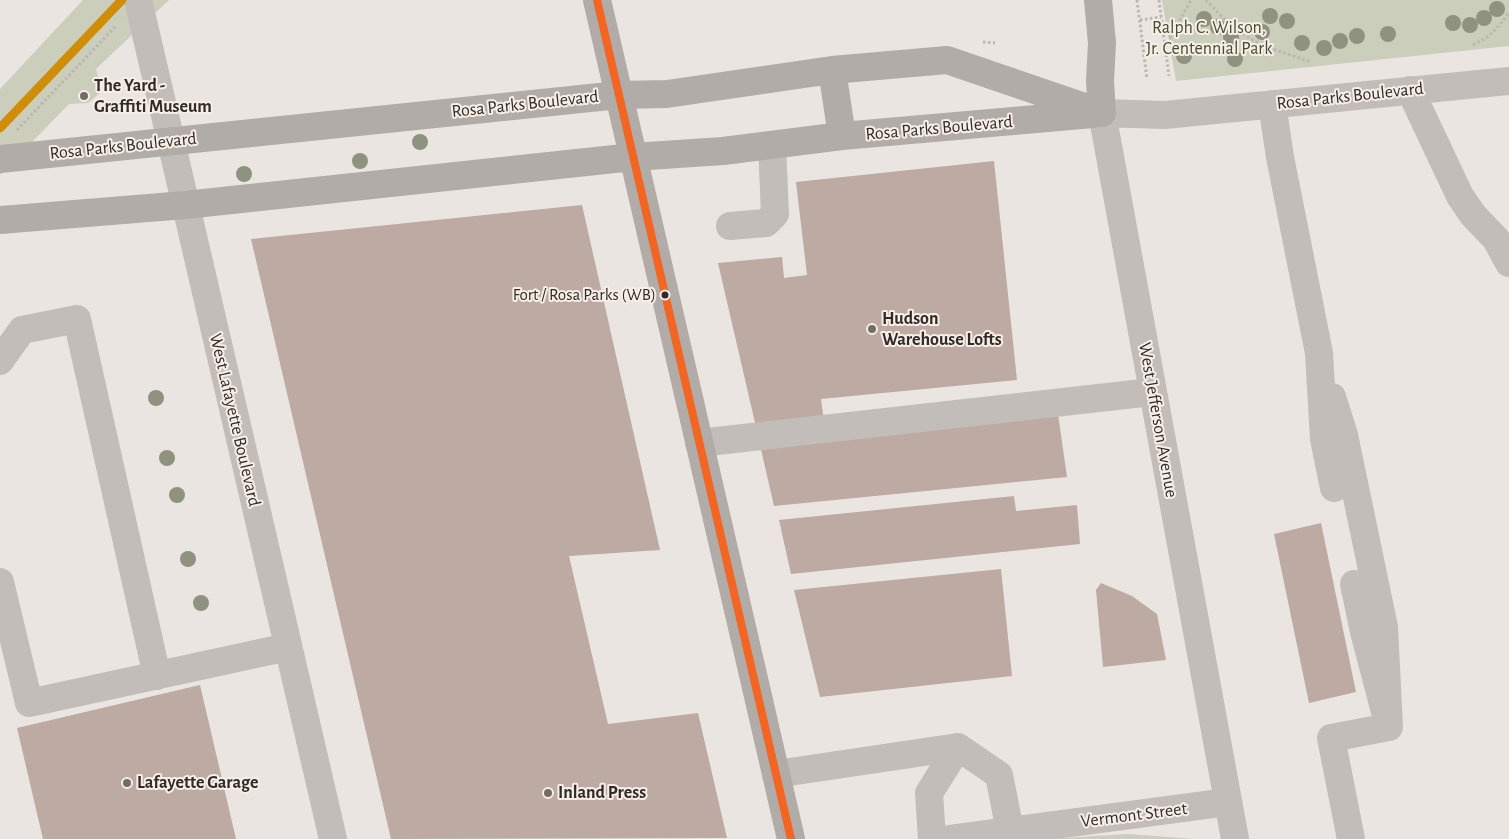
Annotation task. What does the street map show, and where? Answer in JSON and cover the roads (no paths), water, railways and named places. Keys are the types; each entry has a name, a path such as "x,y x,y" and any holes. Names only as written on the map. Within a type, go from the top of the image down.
{"main road":[{"path":"597,0 791,839"},
{"name":"West Jefferson Avenue","path":"1098,0 1102,43 1100,81 1102,113"},
{"name":"Rosa Parks Boulevard","path":"0,159 619,95 667,94 832,70 947,60 1102,113"},
{"path":"832,70 842,136"},
{"name":"Rosa Parks Boulevard","path":"0,220 185,205 633,157 694,154 842,136 1102,113"}],"street":[{"name":"West Lafayette Boulevard","path":"138,0 333,839"},
{"name":"Rosa Parks Boulevard","path":"1102,113 1165,115 1509,81"},
{"path":"1410,90 1460,196 1473,215 1496,239 1506,254 1509,263"},
{"path":"1272,104 1280,157 1319,353 1344,436 1384,627 1389,727"},
{"name":"West Jefferson Avenue","path":"1102,113 1235,839"},
{"path":"730,226 766,223 775,214 772,145"},
{"path":"0,362 22,330 77,319 157,676"},
{"path":"1319,353 1324,439 1334,488"},
{"path":"699,444 1152,392"},
{"path":"0,582 29,703 288,648"},
{"path":"1354,584 1364,632 1389,727"},
{"path":"1351,839 1331,738 1389,727"},
{"path":"932,839 929,793 958,746"},
{"path":"776,774 958,746 999,775 1010,831"},
{"name":"Vermont Street","path":"950,839 1228,802"}],"place":[{"name":"The Yard - Graffiti Museum","path":"84,96"},
{"name":"Fort / Rosa Parks (WB)","path":"665,295"},
{"name":"Hudson Warehouse Lofts","path":"872,329"},
{"name":"Lafayette Garage","path":"127,783"},
{"name":"Inland Press","path":"548,793"}],"park label":[{"name":"Ralph C. Wilson, Jr. Centennial Park","path":"1209,38"}]}
